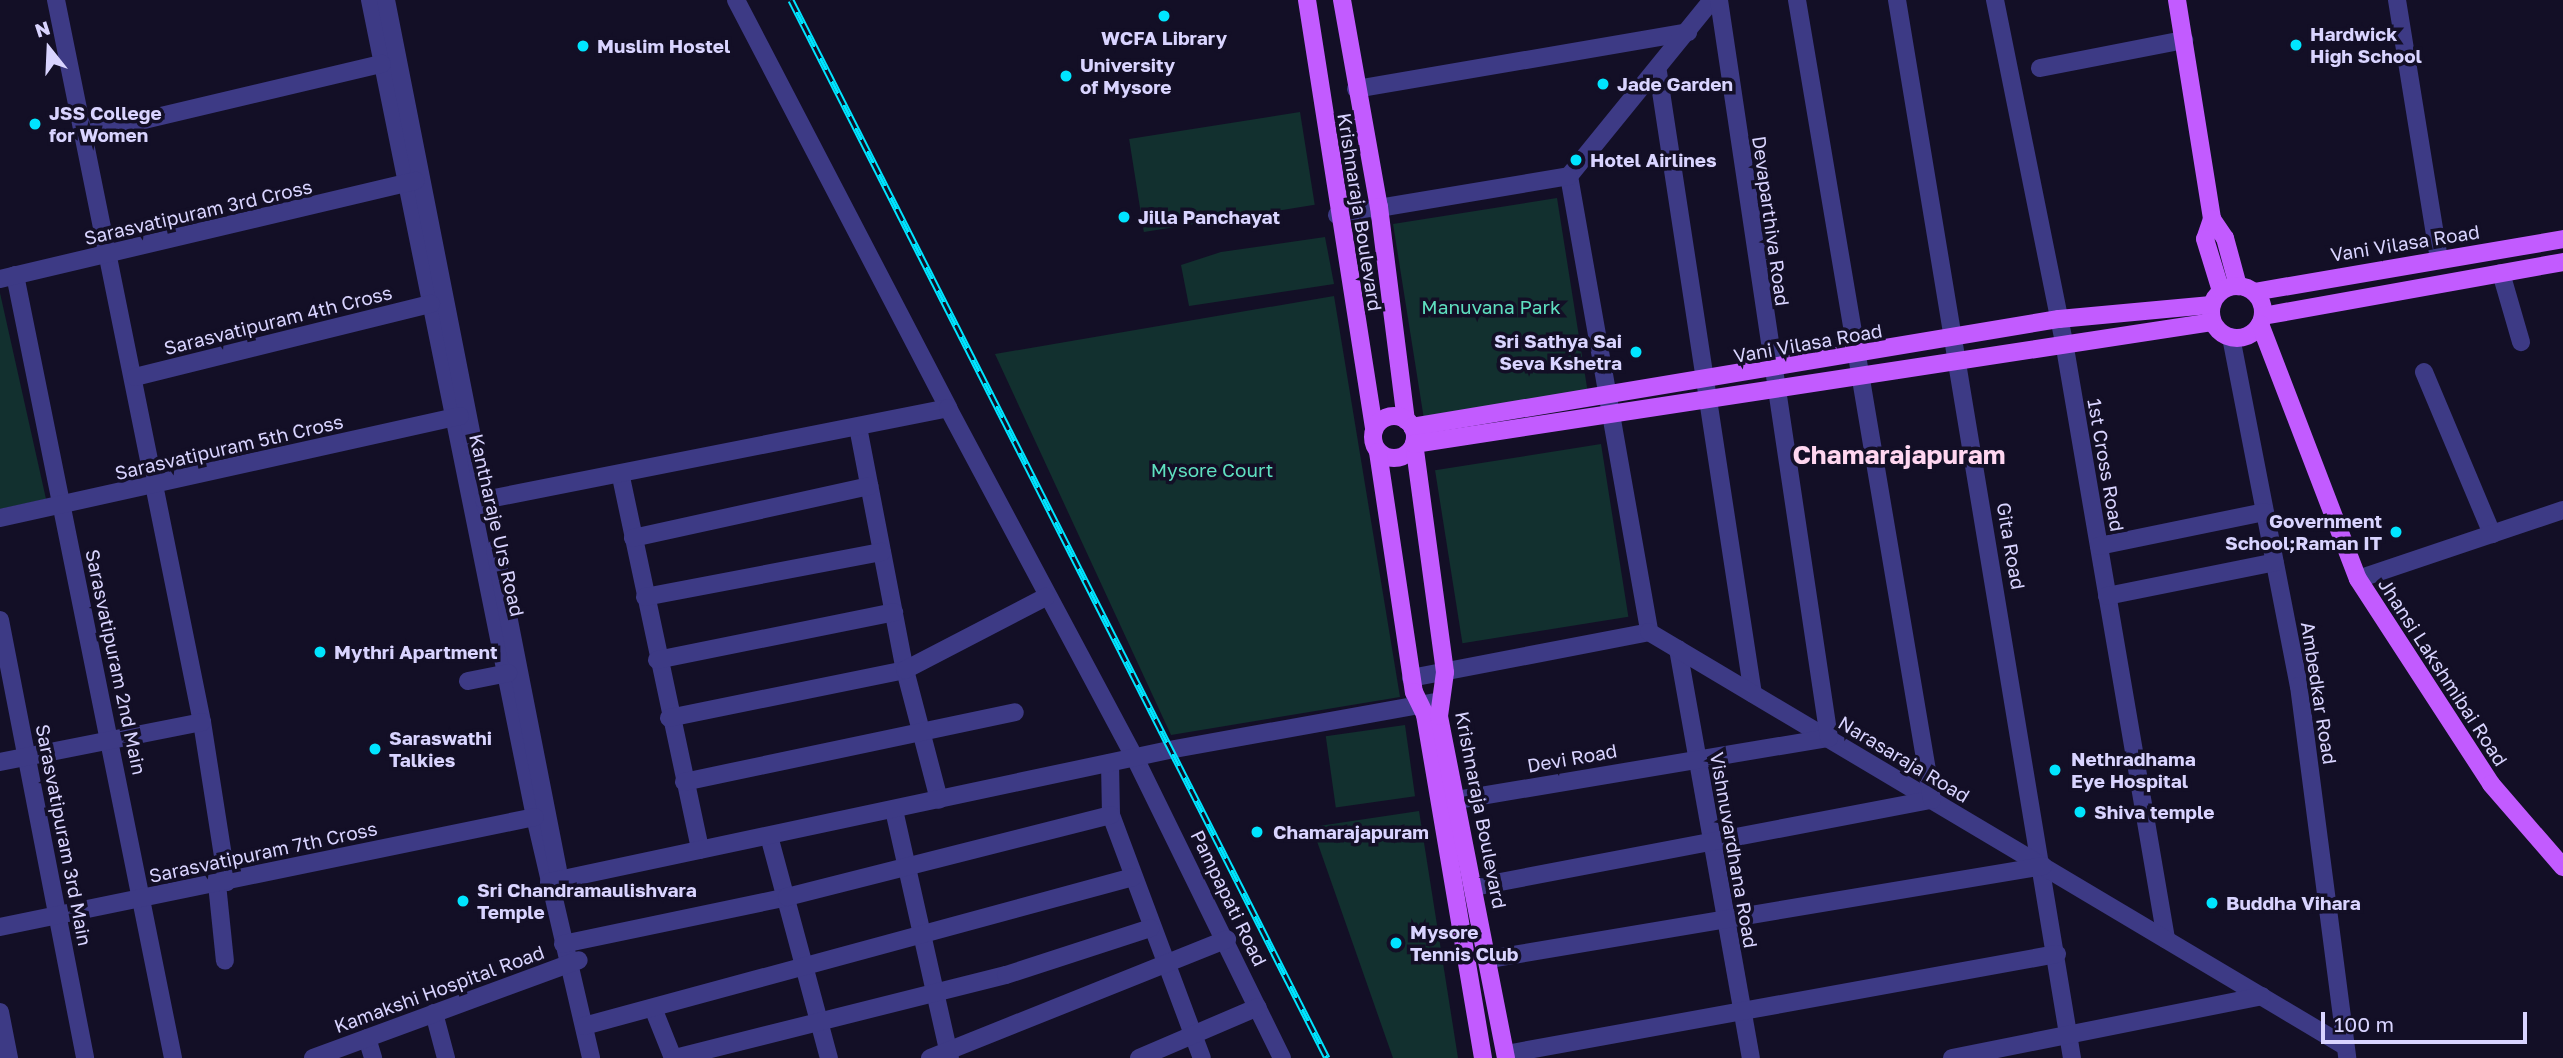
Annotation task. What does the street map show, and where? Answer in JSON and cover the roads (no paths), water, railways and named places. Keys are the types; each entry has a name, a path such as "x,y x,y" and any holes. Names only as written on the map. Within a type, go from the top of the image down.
{"main road":[{"name":"Krishnaraja Boulevard","path":"1307,0 1337,215 1378,452 1411,678 1420,706 1483,1058"},
{"name":"Krishnaraja Boulevard","path":"1342,0 1356,89 1380,206 1445,673 1439,716 1506,1056"},
{"path":"2177,0 2184,40"},
{"name":"Jhansi Lakshmibai Road","path":"2184,40 2212,219 2206,239 2227,299 2261,320 2358,579 2491,784 2563,867"},
{"name":"Vani Vilasa Road","path":"1410,431 1612,418 2064,342 2227,299 2439,258 2563,239"},
{"path":"2227,299 2231,337 2248,336 2261,320 2563,262"},
{"name":"Vani Vilasa Road","path":"1410,431 1858,356 2059,319 2227,299"},
{"path":"1374,429 1390,417 1410,431 1398,458 1378,452"}],"street":[{"path":"57,0 111,255 202,722 222,883 225,961"},
{"name":"Kantharaje Urs Road","path":"370,0 382,65 413,181 535,817 555,881"},
{"name":"Kantharaje Urs Road","path":"386,0 431,304 459,417 484,500 555,881 588,1025 591,1058"},
{"name":"Pampapati Road","path":"736,0 1046,597 1135,758 1227,939 1282,1058"},
{"path":"1337,215 1569,176 1658,72 1712,0"},
{"name":"Devaparthiva Road","path":"1719,0 1773,390 1829,738"},
{"path":"1474,887 1932,800 1863,376 1797,0"},
{"name":"Gita Road","path":"1897,0 1952,339 2043,866 2072,1058"},
{"name":"1st Cross Road","path":"1995,0 2064,342 2166,939"},
{"path":"2397,0 2439,258"},
{"path":"1356,89 1688,32"},
{"path":"2040,68 2184,40"},
{"path":"85,134 382,65"},
{"path":"1658,72 1754,694"},
{"path":"1411,678 1649,632 1569,176"},
{"name":"Sarasvatipuram 3rd Cross","path":"8,277 111,255 413,181"},
{"path":"2501,273 2521,342"},
{"name":"Sarasvatipuram 2nd Main","path":"8,277 63,505 173,1058"},
{"name":"Sarasvatipuram 4th Cross","path":"135,377 431,304"},
{"name":"Ambedkar Road","path":"2231,337 2299,686 2346,1052"},
{"path":"2424,372 2492,534"},
{"path":"484,500 621,477 948,408"},
{"name":"Sarasvatipuram 5th Cross","path":"0,518 157,486 459,417"},
{"path":"858,427 905,670 939,800"},
{"path":"621,477 669,718 700,850"},
{"path":"633,538 869,486"},
{"path":"2358,579 2563,510"},
{"path":"2099,546 2265,512"},
{"path":"645,597 882,552"},
{"path":"2108,596 2275,562"},
{"path":"669,718 905,670 1046,597"},
{"path":"657,660 894,612"},
{"name":"Sarasvatipuram 3rd Main","path":"0,620 85,1058"},
{"name":"Narasaraja Road","path":"1649,632 2262,996 2346,1052"},
{"name":"Vishnuvardhana Road","path":"1678,649 1710,844 1751,1058"},
{"path":"468,681 508,673"},
{"path":"555,881 1110,763 1441,701"},
{"path":"684,782 1015,712"},
{"path":"0,762 202,722"},
{"name":"Devi Road","path":"1457,800 1695,757 1829,738"},
{"path":"1110,763 1111,815 1165,967 1202,1058"},
{"path":"894,810 949,1055"},
{"path":"568,943 787,897 1111,815"},
{"name":"Sarasvatipuram 7th Cross","path":"0,927 535,817"},
{"path":"769,836 829,1058"},
{"path":"1489,959 1725,917 2043,866"},
{"path":"588,1025 806,968 1133,877"},
{"path":"653,1008 674,1058 936,993 1151,928"},
{"path":"930,1058 949,1055 1227,939"},
{"path":"1506,1056 2057,954"},
{"name":"Kamakshi Hospital Road","path":"313,1058 573,962"},
{"path":"1952,1058 2262,996"},
{"path":"1139,1058 1258,1007"},
{"path":"0,1012 9,1058"},
{"path":"434,1013 446,1058"},
{"name":"Kantharaje Urs Road","path":"588,1025 602,1058"},
{"path":"367,1038 373,1058"}],"railway":[{"path":"791,0 1327,1058"}],"place":[{"name":"WCFA Library","path":"1164,16"},
{"name":"Hardwick High School","path":"2296,45"},
{"name":"Muslim Hostel","path":"583,46"},
{"name":"University of Mysore","path":"1066,76"},
{"name":"Jade Garden","path":"1603,84"},
{"name":"JSS College for Women","path":"35,124"},
{"name":"Hotel Airlines","path":"1576,160"},
{"name":"Jilla Panchayat","path":"1124,217"},
{"name":"Sri Sathya Sai Seva Kshetra","path":"1636,352"},
{"name":"Government School;Raman IT","path":"2396,532"},
{"name":"Mythri Apartment","path":"320,652"},
{"name":"Saraswathi Talkies","path":"375,749"},
{"name":"Nethradhama Eye Hospital","path":"2055,770"},
{"name":"Shiva temple","path":"2080,812"},
{"name":"Chamarajapuram","path":"1257,832"},
{"name":"Sri Chandramaulishvara Temple","path":"463,901"},
{"name":"Buddha Vihara","path":"2212,903"},
{"name":"Mysore Tennis Club","path":"1396,943"}],"district":[{"name":"Chamarajapuram","path":"1899,455"}],"park label":[{"name":"Manuvana Park","path":"1491,307"},
{"name":"Mysore Court","path":"1212,470"}]}
